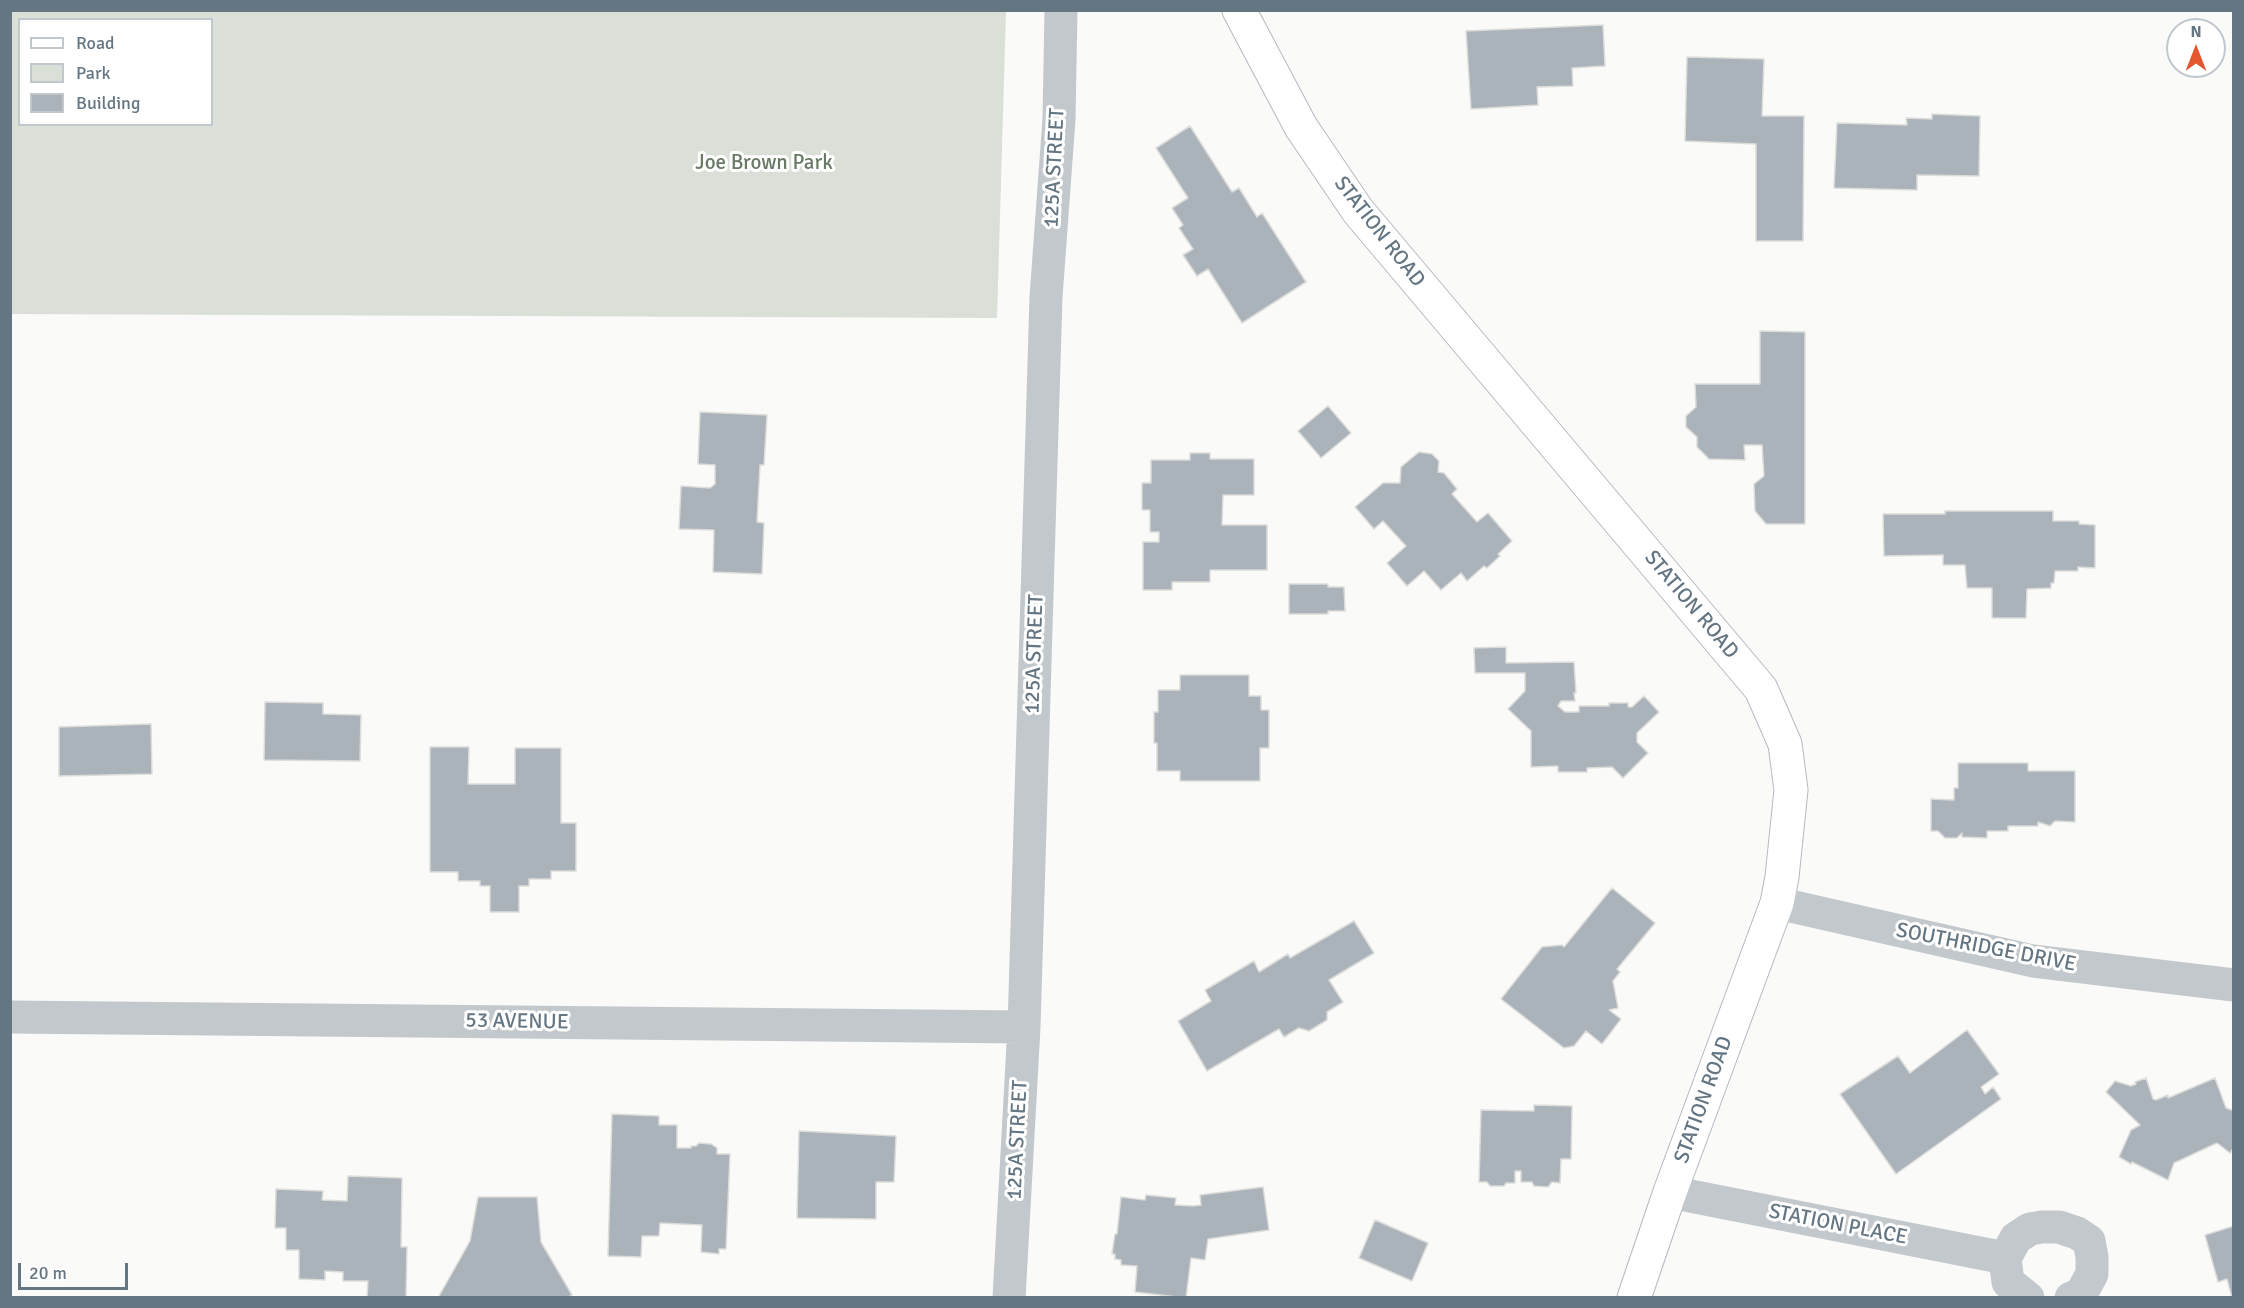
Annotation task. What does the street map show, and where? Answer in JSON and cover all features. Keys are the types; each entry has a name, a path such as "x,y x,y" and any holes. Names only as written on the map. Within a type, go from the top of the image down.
{"street":[{"name":"125A STREET","path":"1009,1298 1024,1027 1046,297 1059,119 1061,10"},
{"name":"STATION ROAD","path":"1239,10 1301,127 1358,211 1761,688 1785,744 1791,790 1777,903 1670,1192 1634,1298"},
{"name":"SOUTHRIDGE DRIVE","path":"1777,903 2033,961 2234,985"},
{"name":"53 AVENUE","path":"10,1017 1024,1027"},
{"name":"STATION PLACE","path":"1670,1192 2005,1258"},
{"path":"2028,1298 2008,1282 2005,1258 2016,1238 2030,1229 2059,1227 2077,1233 2089,1241 2092,1257 2092,1274 2081,1294 2071,1298"}],"green space":[{"name":"Joe Brown Park","path":"11,10 1006,11 997,318 11,314"}],"building":[{"path":"1603,25 1605,66 1572,68 1573,86 1537,87 1538,105 1471,109 1466,31"},
{"path":"1687,57 1764,59 1762,116 1804,116 1803,241 1756,241 1756,144 1685,141"},
{"path":"1932,114 1980,116 1979,176 1917,175 1917,190 1834,188 1837,123 1907,125 1906,118 1932,119"},
{"path":"1190,126 1232,192 1239,188 1257,217 1262,213 1306,282 1242,323 1208,269 1197,276 1183,255 1193,249 1179,228 1183,225 1172,208 1188,198 1156,148"},
{"path":"1760,331 1805,332 1805,524 1766,524 1755,511 1754,484 1764,476 1762,445 1744,445 1745,460 1709,459 1697,447 1697,437 1686,427 1686,416 1696,407 1695,384 1760,384"},
{"path":"1328,406 1351,433 1321,458 1298,431"},
{"path":"700,412 767,415 764,465 760,465 757,522 764,523 762,574 713,572 714,530 679,529 681,486 710,488 715,484 715,465 698,464"},
{"path":"1419,452 1432,454 1439,461 1438,472 1444,473 1457,489 1452,494 1477,522 1488,513 1512,541 1487,568 1484,566 1467,581 1461,573 1441,590 1424,571 1407,586 1387,563 1406,546 1383,521 1374,529 1355,507 1383,483 1400,483 1401,467"},
{"path":"1190,453 1210,453 1210,459 1254,459 1254,495 1223,495 1222,525 1267,525 1267,570 1210,570 1210,582 1172,582 1172,590 1143,590 1143,542 1159,542 1159,532 1150,532 1150,510 1142,510 1142,483 1151,483 1151,460 1190,460"},
{"path":"1945,511 2053,511 2053,521 2079,521 2079,524 2095,525 2095,568 2078,567 2078,571 2055,571 2051,588 2027,589 2026,618 1992,618 1992,588 1967,588 1965,565 1943,565 1943,555 1884,556 1883,514 1945,514"},
{"path":"1289,584 1328,584 1328,587 1344,587 1345,611 1328,611 1328,614 1289,614"},
{"path":"1506,647 1506,663 1574,662 1575,701 1561,701 1558,706 1565,712 1579,712 1579,706 1609,706 1609,703 1628,703 1628,707 1632,707 1644,696 1659,712 1637,733 1637,742 1648,753 1623,778 1612,767 1587,768 1587,772 1558,772 1558,766 1531,767 1531,731 1508,709 1525,691 1525,673 1475,673 1474,648"},
{"path":"1180,675 1249,675 1249,696 1261,696 1261,710 1269,710 1269,748 1260,748 1260,781 1180,781 1180,771 1157,771 1154,712 1158,712 1158,690 1180,690"},
{"path":"265,702 323,703 323,714 361,715 360,761 264,760"},
{"path":"151,724 152,774 59,776 59,727"},
{"path":"430,747 469,747 468,784 515,784 515,748 561,748 561,823 576,823 576,871 551,871 551,879 529,879 529,886 519,886 519,912 490,912 490,886 480,886 480,881 458,881 458,872 430,872"},
{"path":"1958,763 2028,763 2028,771 2075,771 2075,822 2055,821 2050,826 2038,822 2038,826 2008,826 2008,831 1987,831 1987,838 1962,837 1962,833 1957,838 1945,838 1938,831 1931,831 1931,799 1954,800 1954,788 1958,788"},
{"path":"1612,888 1655,923 1617,969 1620,972 1613,981 1618,1008 1609,1010 1621,1019 1602,1044 1586,1031 1574,1046 1564,1048 1501,999 1542,947 1562,945 1564,947"},
{"path":"1354,921 1374,953 1329,980 1343,1002 1327,1012 1327,1020 1309,1031 1299,1028 1284,1037 1279,1029 1207,1071 1178,1021 1211,1001 1205,990 1254,961 1259,972 1288,954 1290,958"},
{"path":"1967,1030 1999,1074 1981,1087 1985,1094 1993,1087 2001,1099 1896,1174 1840,1094 1898,1056 1910,1073"},
{"path":"2146,1078 2153,1099 2156,1100 2168,1095 2168,1098 2215,1078 2226,1108 2234,1111 2234,1147 2230,1153 2217,1143 2174,1163 2168,1180 2119,1157 2131,1130 2140,1125 2106,1092 2115,1081 2131,1086"},
{"path":"1534,1105 1572,1106 1571,1159 1561,1159 1560,1183 1552,1182 1548,1187 1534,1186 1532,1182 1521,1182 1521,1171 1515,1171 1515,1183 1506,1183 1504,1186 1490,1186 1487,1182 1479,1182 1481,1110 1534,1111"},
{"path":"612,1114 659,1116 659,1125 677,1125 677,1148 691,1148 699,1143 711,1144 717,1148 717,1154 730,1154 726,1249 719,1249 719,1254 701,1252 702,1225 660,1223 659,1236 642,1236 641,1257 608,1256"},
{"path":"799,1131 896,1136 894,1182 876,1182 876,1219 797,1218"},
{"path":"348,1176 402,1178 401,1247 407,1247 406,1298 367,1298 368,1281 343,1281 343,1272 325,1271 325,1280 299,1279 299,1250 286,1250 286,1228 275,1228 276,1189 323,1191 322,1200 347,1201"},
{"path":"1263,1187 1269,1230 1208,1239 1205,1260 1191,1258 1186,1298 1135,1292 1137,1266 1121,1265 1121,1260 1115,1259 1115,1254 1112,1254 1115,1234 1117,1234 1121,1197 1145,1200 1146,1195 1176,1198 1175,1205 1193,1206 1201,1205 1200,1195"},
{"path":"478,1197 537,1197 541,1242 572,1295 567,1298 438,1298 470,1241"},
{"path":"1375,1220 1428,1243 1412,1281 1359,1258"},
{"path":"2234,1226 2234,1298 2232,1298 2227,1279 2218,1282 2205,1235"}]}
